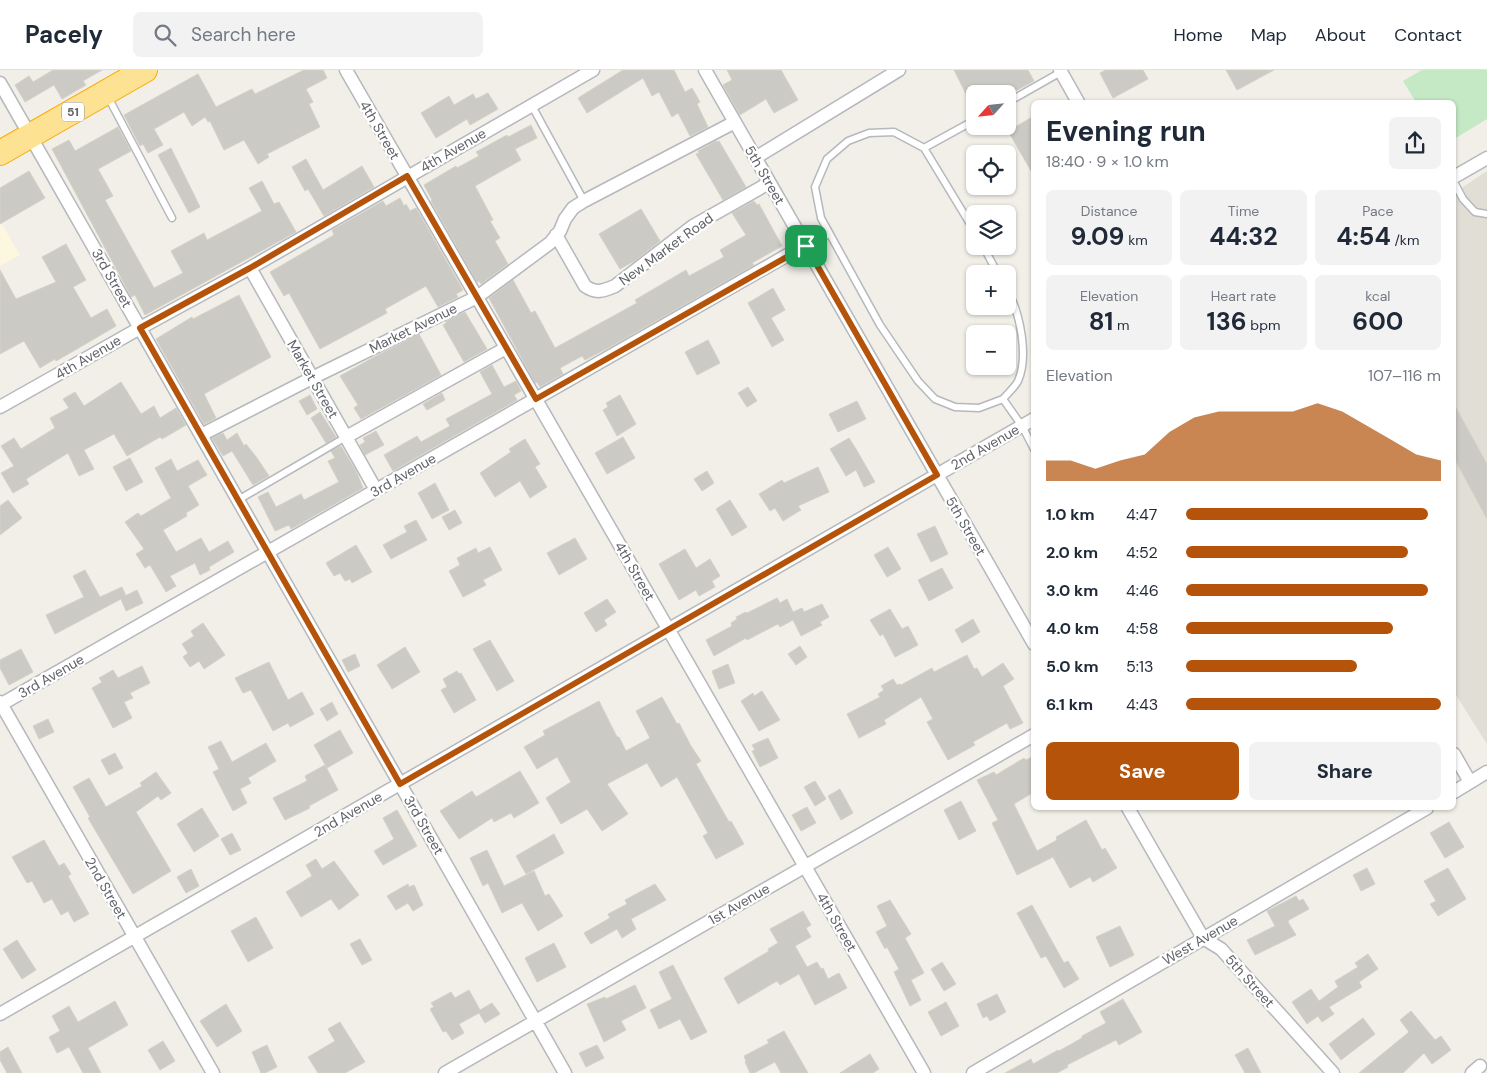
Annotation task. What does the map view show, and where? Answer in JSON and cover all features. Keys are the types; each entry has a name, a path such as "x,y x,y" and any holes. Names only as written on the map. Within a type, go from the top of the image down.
{"highway":[{"name":"51","path":"0,153 145,70"}],"street":[{"name":"4th Street","path":"346,70 924,1073"},
{"name":"4th Avenue","path":"0,407 250,268 593,70"},
{"name":"5th Street","path":"705,70 1031,639"},
{"path":"755,158 899,70"},
{"path":"1060,71 1077,100"},
{"name":"3rd Street","path":"0,83 565,1073"},
{"name":"Market Avenue","path":"201,435 477,297 537,253 556,235 574,208 735,122"},
{"path":"1456,176 1487,158"},
{"name":"New Market Road","path":"556,235 586,286 592,291 603,292 615,286 693,226 769,183"},
{"name":"3rd Avenue","path":"0,704 806,246"},
{"name":"Market Street","path":"250,268 376,490"},
{"path":"346,437 506,348"},
{"name":"2nd Avenue","path":"0,1014 1031,421"},
{"name":"2nd Street","path":"0,704 212,1073"},
{"name":"1st Avenue","path":"445,1073 1031,738"},
{"path":"1456,758 1470,782"},
{"path":"1456,791 1487,772"},
{"name":"5th Street","path":"1129,810 1203,938 1221,949 1333,1073"},
{"name":"West Avenue","path":"973,1073 1424,810"}],"lane":[{"path":"1016,97 1060,71"},
{"path":"105,93 172,218"},
{"path":"532,106 584,202"},
{"path":"924,148 966,125"},
{"path":"966,217 924,148 894,132 869,133 848,141 827,158 815,187 821,218 880,326 918,382 936,399 955,407 978,408 1004,398 1018,381 1023,360 1022,332 1016,314"},
{"path":"1456,186 1463,199 1475,212 1487,214"},
{"path":"806,246 829,234"},
{"path":"1004,398 1031,442"},
{"path":"238,500 346,437"}],"shaded area":[{"path":"1487,171 1487,744 1456,695 1456,192"},
{"path":"0,221 20,255 0,266"}],"green space":[{"path":"1422,70 1487,70 1487,119 1456,138 1456,100 1415,100 1403,81"}],"building":[{"path":"53,70 102,70 83,81 86,85 62,99 54,85 25,102 15,85 29,76 33,82"},
{"path":"304,70 323,70 327,78 306,89 313,102 309,104 320,127 267,154 269,157 258,164 244,140 224,150 210,121 208,122 205,117 192,126 184,112 154,129 163,145 148,153 143,144 140,146 124,115 198,74 216,107 252,89 255,94"},
{"path":"623,70 674,70 685,92 692,88 700,102 697,104 708,127 690,136 678,113 672,117 659,92 652,96 643,78 587,113 578,98"},
{"path":"727,70 781,70 798,100 774,113 766,99 740,115 723,85 732,80"},
{"path":"954,70 1028,70 1034,81 1016,91 1016,85 966,85 966,94"},
{"path":"1106,70 1143,70 1148,79 1113,98 1100,73"},
{"path":"1226,70 1274,70 1237,90"},
{"path":"488,93 498,109 470,125 467,119 436,138 421,113 449,96 454,105 473,94 476,99"},
{"path":"1031,118 1031,171 1010,135 1016,135 1016,126"},
{"path":"531,125 537,138 515,149 521,160 475,186 493,220 490,221 500,238 495,241 508,264 481,284 479,281 477,282 431,201 424,185 456,166 457,168 479,156 476,152 507,135 508,137"},
{"path":"118,127 131,151 98,169 113,196 105,200 154,288 183,273 171,251 204,233 207,240 262,211 249,188 262,181 274,204 279,202 296,232 145,315 135,295 131,297 52,149 69,140 75,151"},
{"path":"719,141 746,187 723,200 696,154"},
{"path":"171,148 200,207 189,213 158,155"},
{"path":"306,159 323,190 362,166 374,187 324,216 308,189 305,191 292,167"},
{"path":"29,171 45,198 0,224 0,188"},
{"path":"400,198 404,206 406,204 410,211 416,208 463,290 456,294 458,297 438,307 426,286 385,309 387,313 320,349 289,293 284,296 270,272 334,235 332,230 383,201 386,206"},
{"path":"754,201 757,205 759,204 782,246 752,263 754,265 610,347 585,360 582,356 560,368 563,374 540,387 537,382 535,383 489,298 513,280 531,313 535,311 555,348 637,303 635,300 686,270 689,276 724,257 720,250 746,235 732,213"},
{"path":"641,209 660,241 636,260 620,269 599,234"},
{"path":"66,244 86,280 73,287 91,318 107,309 116,326 56,361 55,359 40,368 24,341 0,354 0,270 16,299 56,282 42,257"},
{"path":"773,288 785,310 771,318 784,340 772,347 748,303"},
{"path":"239,295 271,357 204,394 216,418 204,424 156,339 192,317 193,319"},
{"path":"465,312 487,349 464,362 443,325 446,321"},
{"path":"419,334 441,375 361,419 354,408 358,405 340,376"},
{"path":"708,340 720,363 697,375 685,352"},
{"path":"492,365 504,387 516,381 521,391 514,395 517,400 393,471 384,455 417,436 421,442 450,426 446,419 492,394 480,372"},
{"path":"121,382 141,414 154,406 160,418 176,408 186,425 127,456 114,434 84,450 94,469 79,476 68,453 26,479 29,484 13,493 1,473 14,466 1,446 14,438 21,449 55,428 50,418 69,408 63,399 75,392 84,406"},
{"path":"748,387 757,401 747,407 738,393"},
{"path":"442,393 445,400 427,410 423,404"},
{"path":"310,395 317,409 307,415 299,401"},
{"path":"620,395 636,424 617,436 603,410 608,407 606,403"},
{"path":"857,401 866,419 838,432 829,414"},
{"path":"1456,408 1487,464 1487,519 1456,462"},
{"path":"320,412 336,437 326,443 311,418"},
{"path":"376,431 384,445 365,455 360,445 365,442 363,438"},
{"path":"223,433 227,440 237,433 244,446 246,444 269,476 253,485 232,451 223,456 212,438"},
{"path":"623,437 635,458 607,474 595,453"},
{"path":"849,438 875,482 864,487 856,470 846,476 830,449"},
{"path":"525,439 540,464 535,467 547,487 530,498 520,481 495,497 480,473 511,452 509,449"},
{"path":"341,446 356,471 363,488 291,529 289,525 275,531 258,497 268,492 276,507 301,494 304,500 339,482 328,461 335,458 331,451"},
{"path":"130,458 143,482 126,491 113,467"},
{"path":"171,459 177,471 198,460 207,475 188,486 199,505 186,513 187,516 163,530 176,552 201,538 209,552 228,541 234,552 209,567 210,570 200,575 195,563 170,576 176,586 166,592 150,565 145,568 136,554 144,549 125,522 138,513 141,516 171,498 155,468"},
{"path":"818,467 829,492 798,506 801,510 783,521 775,508 770,511 759,494 782,480 784,483"},
{"path":"707,471 714,483 702,491 694,479"},
{"path":"435,483 449,510 432,519 418,493"},
{"path":"8,500 22,518 0,535 0,506"},
{"path":"730,500 747,527 732,536 716,509"},
{"path":"455,510 462,523 449,530 442,517"},
{"path":"416,520 427,540 391,559 383,545 407,532 404,526"},
{"path":"935,526 948,554 931,562 917,534"},
{"path":"575,538 587,559 559,575 547,553"},
{"path":"356,545 372,572 352,583 350,579 345,581 340,573 334,576 326,563"},
{"path":"490,547 502,570 483,580 486,585 463,597 449,571 460,565 457,558 476,548 478,553"},
{"path":"888,547 901,569 887,577 874,555"},
{"path":"685,549 696,568 710,559 720,576 712,581 715,587 699,596 696,590 679,600 659,564"},
{"path":"942,568 953,588 929,601 918,580"},
{"path":"85,570 100,597 122,587 126,596 137,590 143,603 126,611 121,599 55,634 46,615 84,597 73,576"},
{"path":"777,598 780,603 787,599 793,612 802,608 804,612 822,604 829,617 820,622 822,625 801,636 793,620 780,627 778,624 747,640 746,638 714,656 706,640 732,626 731,623 737,619 736,617"},
{"path":"607,599 616,612 604,620 607,625 596,632 584,613"},
{"path":"890,609 902,629 908,626 918,645 895,657 883,634 880,636 870,620"},
{"path":"973,619 980,632 962,643 955,630"},
{"path":"203,623 225,655 204,669 199,661 190,667 183,657 188,653 182,644 194,636 191,631"},
{"path":"490,640 514,681 497,691 473,649"},
{"path":"800,646 807,657 796,665 788,654"},
{"path":"405,647 420,672 392,689 377,665"},
{"path":"21,649 33,672 9,685 0,668 0,660"},
{"path":"355,654 360,666 348,672 342,660"},
{"path":"967,655 974,669 977,668 982,677 1003,663 1014,679 1003,686 1023,723 1010,729 1007,723 973,742 975,745 948,760 927,722 933,719 921,697 884,720 886,724 859,738 847,714 880,697 878,694 884,690 881,686 893,679 897,685 901,685 932,668 934,672"},
{"path":"269,662 288,700 302,692 314,714 290,727 288,723 273,731 251,690 243,693 235,678"},
{"path":"728,664 735,683 719,689 712,671"},
{"path":"142,666 150,683 130,693 133,698 124,702 132,718 113,728 92,688 102,682 99,678 113,670 118,678"},
{"path":"457,671 459,674 461,673 476,700 454,713 441,690 447,687 443,679"},
{"path":"762,691 780,720 759,731 741,701 753,693 754,696"},
{"path":"662,697 701,761 696,764 729,822 731,821 744,844 716,859 703,836 708,833 677,777 661,787 647,763 607,784 628,814 602,831 587,809 561,824 546,798 571,782 557,757 537,769 524,747 545,735 543,731 599,701 626,751 650,738 636,711"},
{"path":"332,702 338,714 327,721 320,709"},
{"path":"48,719 54,732 39,739 33,726"},
{"path":"340,730 353,753 327,768 314,745"},
{"path":"768,738 778,758 760,767 752,751 755,750 752,745"},
{"path":"221,741 232,762 266,743 276,761 248,778 251,783 240,789 247,803 233,811 213,772 219,769 208,747"},
{"path":"115,753 123,768 109,775 101,760"},
{"path":"1024,758 1026,760 1031,758 1031,794 1014,804 1037,851 1057,840 1056,837 1086,820 1102,850 1105,848 1117,868 1093,882 1090,877 1070,888 1053,857 1017,875 992,823 998,820 977,780 994,772 996,775"},
{"path":"325,765 338,790 309,806 310,808 285,820 273,798 307,781 305,776"},
{"path":"520,771 539,803 514,818 511,813 494,822 492,818 459,839 440,811 472,791 476,797"},
{"path":"156,772 171,793 161,800 158,796 136,812 171,871 133,894 88,818 90,817 73,787 89,778 106,807 142,786 140,783"},
{"path":"815,781 826,799 815,806 804,787"},
{"path":"840,789 853,813 841,820 828,796"},
{"path":"961,801 976,831 959,840 944,810"},
{"path":"807,807 816,823 801,831 792,815"},
{"path":"202,808 219,836 194,852 177,824"},
{"path":"397,810 417,846 383,865 374,851 394,839 383,818"},
{"path":"1449,822 1464,847 1445,858 1430,833"},
{"path":"232,833 241,850 230,855 221,839"},
{"path":"554,834 564,853 526,874 516,856"},
{"path":"44,840 59,866 64,863 71,874 68,876 89,914 74,922 68,911 61,915 52,899 44,903 32,881 27,883 12,857"},
{"path":"487,850 504,886 534,871 545,896 549,894 563,916 538,931 522,903 502,913 488,883 483,886 470,858"},
{"path":"316,859 322,869 334,861 359,895 339,910 331,899 301,917 286,892 312,876 306,865"},
{"path":"1367,868 1375,884 1361,891 1353,875"},
{"path":"1448,868 1466,899 1438,916 1430,904 1436,901 1424,881"},
{"path":"191,869 199,886 186,893 177,877"},
{"path":"408,884 409,887 414,885 423,905 413,911 408,903 396,910 387,896"},
{"path":"655,884 666,900 631,919 636,929 622,938 617,929 591,944 584,933 610,918 608,914 627,904 625,900"},
{"path":"1296,896 1299,901 1303,899 1309,909 1288,922 1296,935 1255,955 1247,940 1275,926 1267,911"},
{"path":"890,900 911,934 905,938 924,973 911,980 921,1000 910,1006 894,972 899,969 876,932 887,926 877,906"},
{"path":"1032,905 1064,963 1068,961 1079,979 1064,988 1046,956 1041,958 1017,913"},
{"path":"803,911 811,925 806,928 811,937 795,946 807,967 817,962 821,969 823,968 828,979 839,973 847,988 815,1005 799,974 780,985 777,981 738,1004 724,978 769,951 768,949 778,943 770,929"},
{"path":"256,917 273,948 248,962 231,931"},
{"path":"1120,926 1134,955 1110,967 1096,937"},
{"path":"360,939 372,960 362,965 350,944"},
{"path":"17,940 36,970 22,979 3,949"},
{"path":"554,943 566,967 537,982 525,958"},
{"path":"1368,954 1378,969 1359,982 1362,987 1329,1007 1334,1014 1322,1022 1318,1016 1307,1024 1292,1002 1311,989 1319,1001 1338,987 1335,981 1358,967 1355,963"},
{"path":"942,962 956,984 944,991 931,969"},
{"path":"673,965 707,1032 691,1040 680,1019 659,1029 650,1010 672,999 659,972"},
{"path":"635,985 646,1008 621,1021 626,1030 604,1042 587,1004 605,997 606,999"},
{"path":"469,990 480,1010 492,1003 500,1014 485,1023 479,1013 459,1024 464,1033 452,1040 446,1031 443,1032 430,1009 434,1007 431,1003 451,992 455,998"},
{"path":"997,994 1006,1012 990,1021 987,1016 983,1018 977,1004"},
{"path":"1123,999 1142,1032 1119,1045 1116,1040 1067,1065 1068,1067 1057,1073 1005,1073 1031,1059 1033,1064 1106,1023 1100,1012"},
{"path":"115,1001 128,1025 88,1048 101,1073 83,1073 69,1047 57,1053 49,1037 60,1031 52,1016 69,1006 78,1022"},
{"path":"946,1002 959,1026 941,1036 928,1012"},
{"path":"226,1004 242,1031 217,1047 200,1021"},
{"path":"1411,1011 1435,1040 1441,1036 1451,1050 1432,1064 1424,1053 1403,1073 1359,1073 1409,1032 1400,1020"},
{"path":"1363,1018 1375,1034 1341,1060 1329,1044"},
{"path":"340,1022 365,1062 345,1073 318,1073 308,1057 335,1041 328,1029"},
{"path":"784,1031 808,1073 781,1073 775,1062 754,1073 750,1073 744,1056 769,1043 767,1040"},
{"path":"163,1041 175,1061 160,1070 148,1050"},
{"path":"267,1045 277,1067 261,1073 252,1052"},
{"path":"597,1045 604,1058 586,1067 579,1053"},
{"path":"8,1047 22,1073 7,1073 0,1060 0,1052"},
{"path":"1248,1048 1261,1073 1245,1073 1235,1055"},
{"path":"870,1054 879,1069 873,1073 840,1073"}],"route":[{"path":"407,176 536,399 806,246 937,475 400,784 140,328 250,268 407,176"}]}
